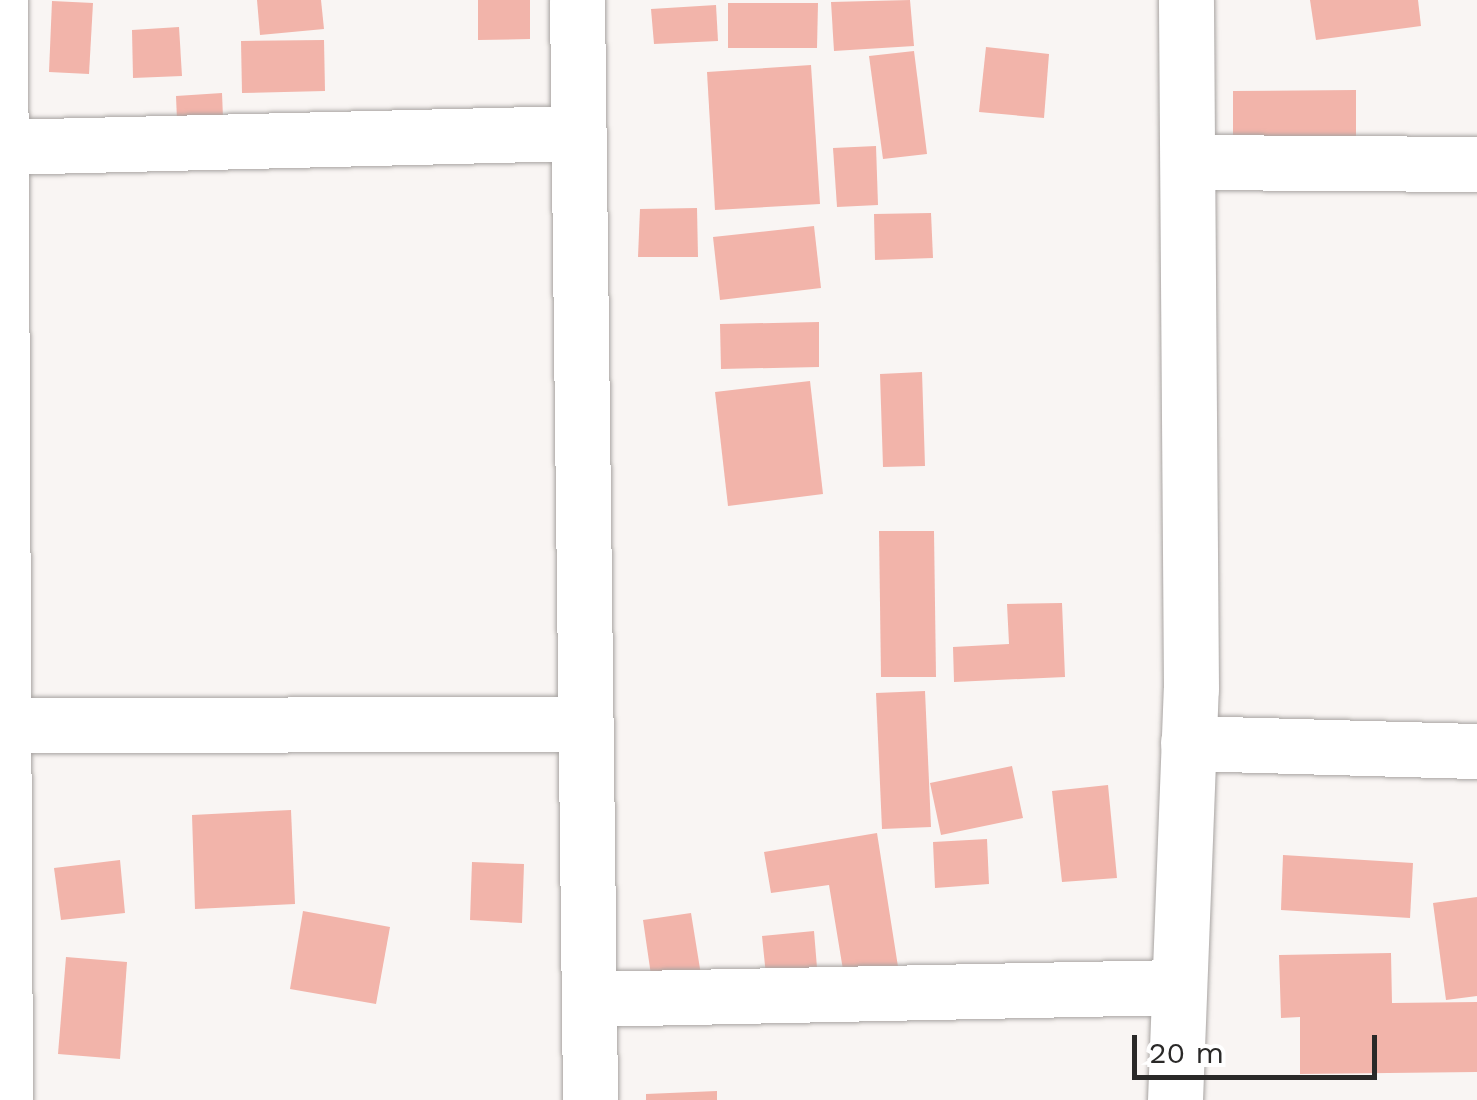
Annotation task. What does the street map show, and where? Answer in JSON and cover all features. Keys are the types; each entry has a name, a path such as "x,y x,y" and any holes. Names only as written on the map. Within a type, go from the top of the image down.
{"street":[{"path":"0,0 7,725 2,1000 5,1100"},
{"path":"577,0 590,1100"},
{"path":"1175,1100 1176,987 1188,743 1190,162 1186,0"},
{"path":"3,147 577,133"},
{"path":"1190,162 1477,164"},
{"path":"7,725 585,724"},
{"path":"1188,743 1477,751"},
{"path":"590,998 1176,987"}],"building":[{"path":"257,0 321,0 324,29 260,35"},
{"path":"478,0 530,0 530,39 478,40"},
{"path":"910,0 914,46 834,51 831,2"},
{"path":"1310,0 1418,0 1421,26 1316,40"},
{"path":"52,1 93,3 89,74 49,72"},
{"path":"728,3 818,3 817,48 728,48"},
{"path":"716,5 718,41 654,44 651,9"},
{"path":"179,27 182,76 133,78 132,30"},
{"path":"324,40 325,91 242,93 241,41"},
{"path":"986,47 1049,54 1044,118 979,112"},
{"path":"914,51 927,154 883,159 869,56"},
{"path":"811,65 820,204 715,210 707,72"},
{"path":"1356,90 1356,137 1233,137 1233,91"},
{"path":"222,93 224,142 178,144 176,96"},
{"path":"876,146 878,205 837,207 833,148"},
{"path":"697,208 698,257 638,257 640,209"},
{"path":"931,213 933,258 875,260 874,214"},
{"path":"814,226 821,288 720,300 713,237"},
{"path":"819,322 819,367 721,369 720,324"},
{"path":"922,372 925,466 883,467 880,374"},
{"path":"810,381 823,494 728,506 715,392"},
{"path":"879,531 934,531 936,677 881,677"},
{"path":"1062,603 1065,677 954,682 953,647 1009,644 1007,604"},
{"path":"925,691 931,827 882,829 876,693"},
{"path":"1012,766 1023,818 941,835 930,783"},
{"path":"1108,785 1117,878 1062,882 1052,791"},
{"path":"291,810 295,904 195,909 192,815"},
{"path":"877,833 899,973 845,982 829,885 771,893 764,852"},
{"path":"987,839 989,884 935,888 933,842"},
{"path":"1283,855 1413,863 1410,918 1281,910"},
{"path":"120,860 125,913 61,920 54,868"},
{"path":"472,862 524,864 522,923 470,920"},
{"path":"1477,897 1477,996 1446,1000 1433,903"},
{"path":"303,911 390,927 376,1004 290,989"},
{"path":"691,913 701,975 652,982 643,920"},
{"path":"814,931 818,980 767,985 762,936"},
{"path":"1391,953 1392,1003 1477,1002 1477,1072 1300,1074 1300,1017 1281,1018 1279,955"},
{"path":"66,957 127,962 120,1059 58,1054"},
{"path":"717,1091 717,1100 646,1100 646,1094"}]}
